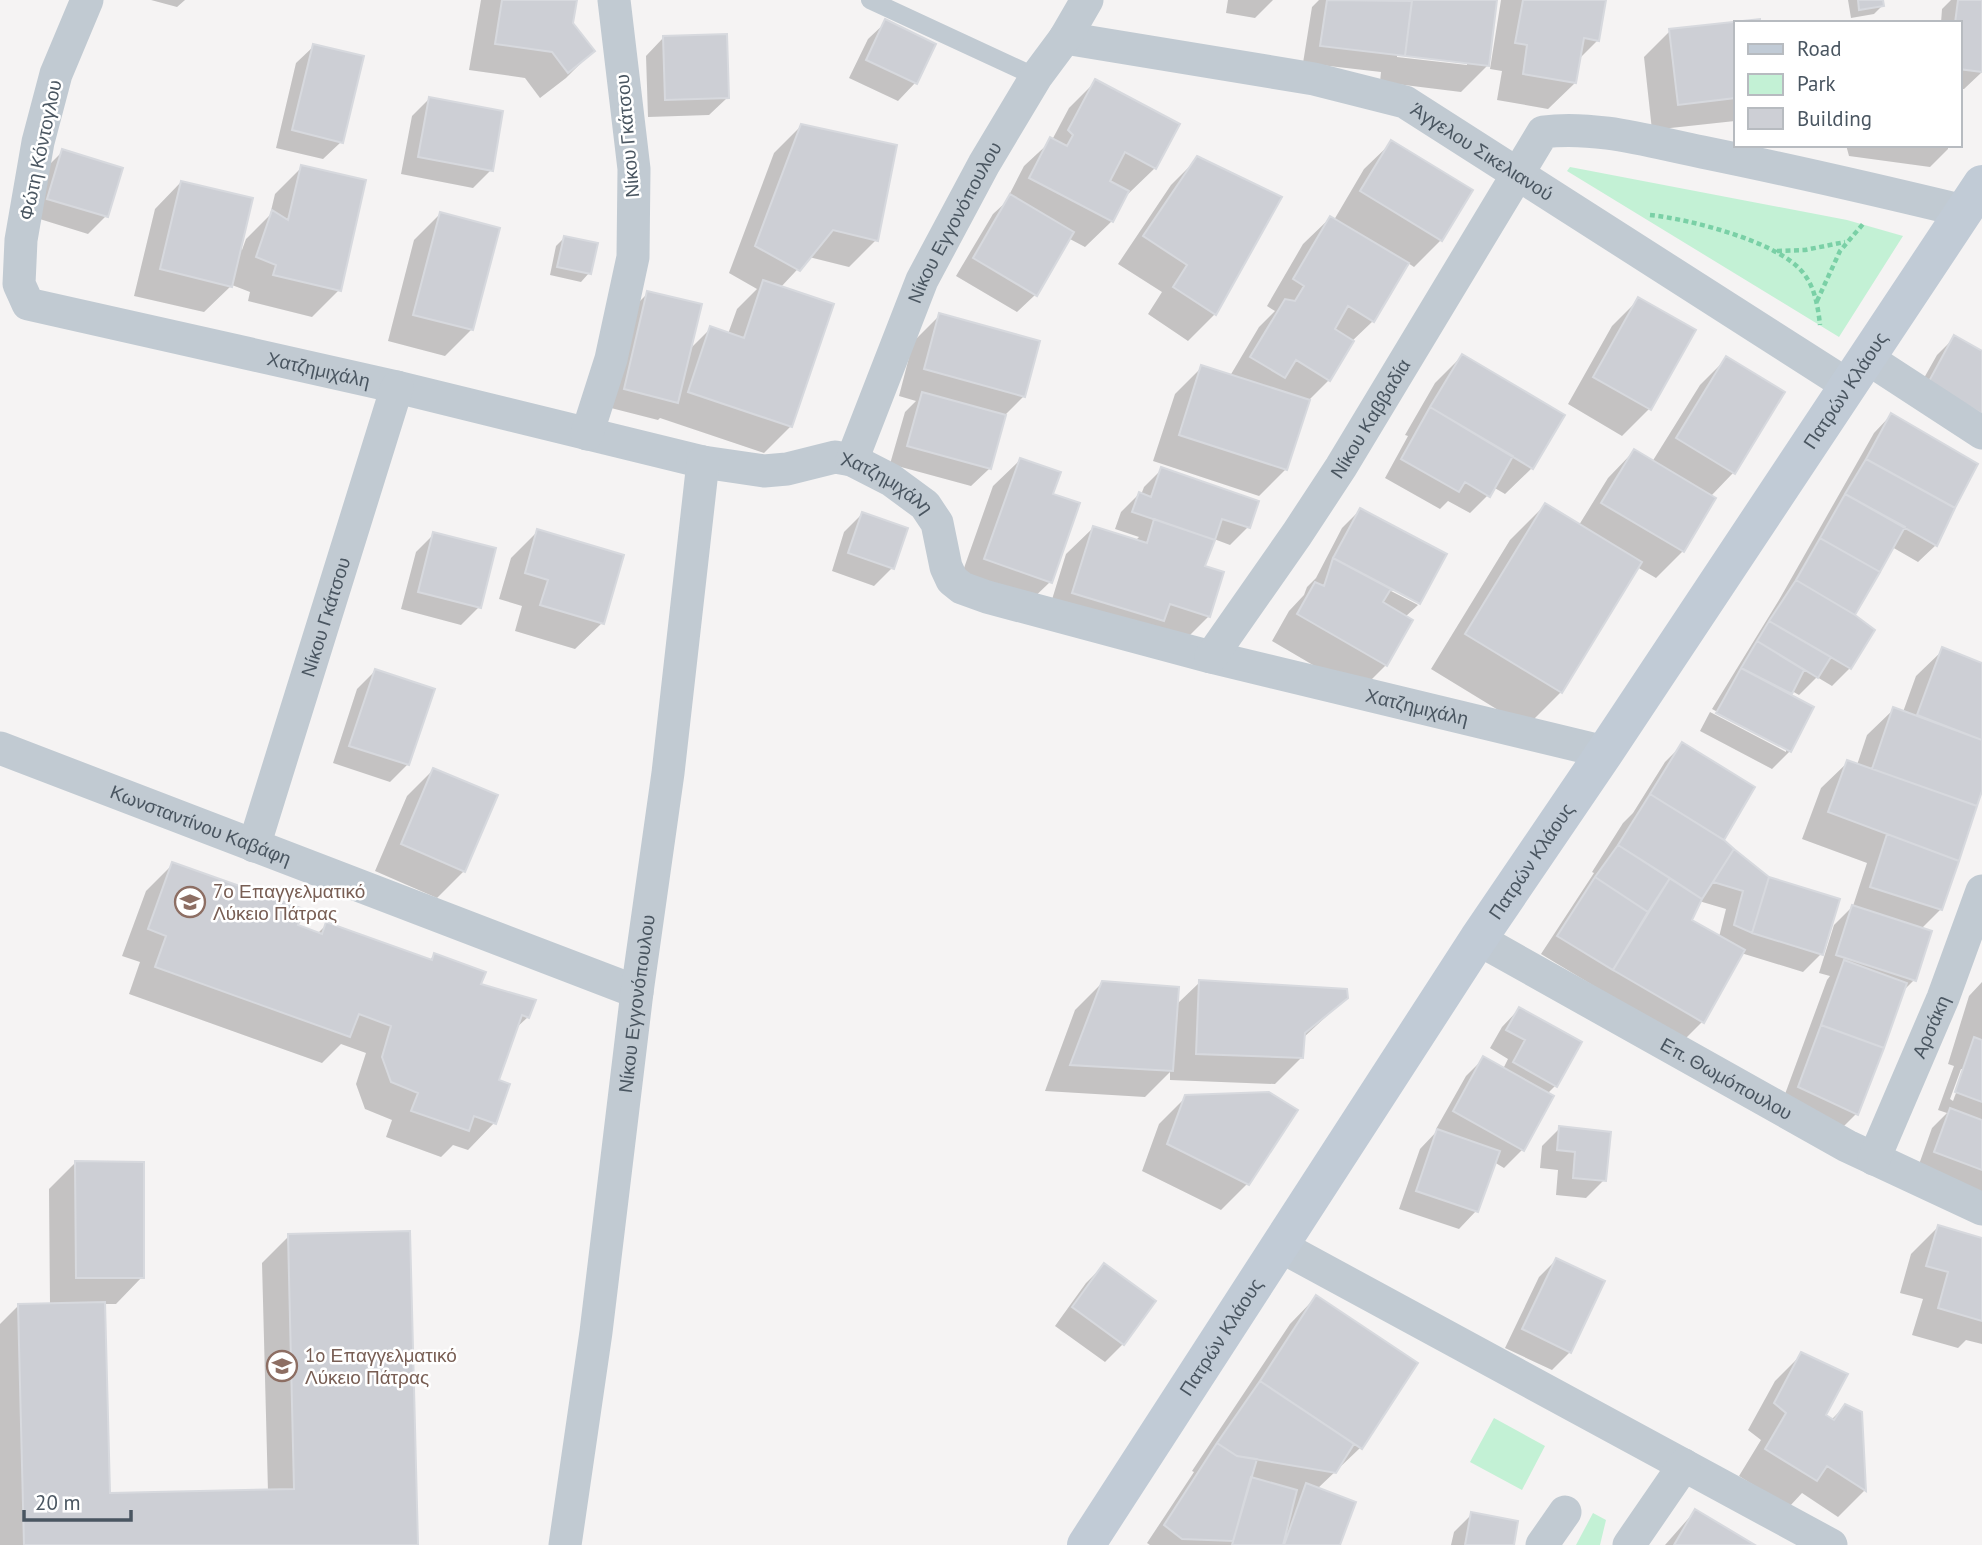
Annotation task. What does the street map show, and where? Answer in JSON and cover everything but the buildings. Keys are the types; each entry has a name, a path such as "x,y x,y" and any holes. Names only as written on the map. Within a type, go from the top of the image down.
{"main road":[{"name":"Πατρών Κλάους","path":"1086,1545 1478,939 1973,198"}],"street":[{"name":"Φώτη Κόντογλου","path":"28,304 19,284 20,240 38,142 56,74 87,0"},
{"name":"Νίκου Γκάτσου","path":"587,435 611,359 633,257 634,169 614,0"},
{"name":"Νίκου Εγγονόπουλου","path":"852,460 922,280 984,164 1036,77 1065,38 1087,0"},
{"name":"Άγγελου Σικελιανού","path":"1065,38 1314,79 1405,102 1518,174 1858,372 1982,433"},
{"name":"Νίκου Καββαδία","path":"1211,657 1341,467 1543,132 1569,131 1633,138 1810,174 1973,198"},
{"name":"Χατζημιχάλη","path":"28,304 397,387 703,462 764,471 835,457 852,460 891,480 925,505 940,530 946,567 961,588 999,601 1211,657 1605,752"},
{"name":"Νίκου Γκάτσου","path":"254,846 397,387"},
{"name":"Νίκου Εγγονόπουλου","path":"565,1545 596,1332 637,992 668,773 703,462"},
{"name":"Κωνσταντίνου Καβάφη","path":"0,748 637,992"},
{"name":"Αρσάκη","path":"1874,1159 1943,998 1982,891"},
{"name":"Επ. Θωμόπουλου","path":"1478,939 1847,1146 1982,1209"},
{"path":"1280,1246 1831,1545"},
{"path":"1629,1545 1684,1465"},
{"path":"1542,1545 1565,1513"}],"lane":[{"path":"870,0 1036,77"}],"path":[{"path":"1645,215 1692,223 1777,251 1792,260 1806,276 1817,301 1820,326"},
{"path":"1817,301 1834,260 1863,224"},
{"path":"1777,251 1805,250 1846,242"}],"green space":[{"path":"1570,167 1847,220 1903,236 1839,337 1567,171"},
{"path":"1494,1418 1545,1446 1522,1490 1470,1462"},
{"path":"1593,1513 1606,1520 1600,1545 1576,1545"}],"place":[{"name":"7ο Επαγγελματικό Λύκειο Πάτρας","path":"190,902"},
{"name":"1o Επαγγελματικό Λύκειο Πάτρας","path":"282,1366"}]}
